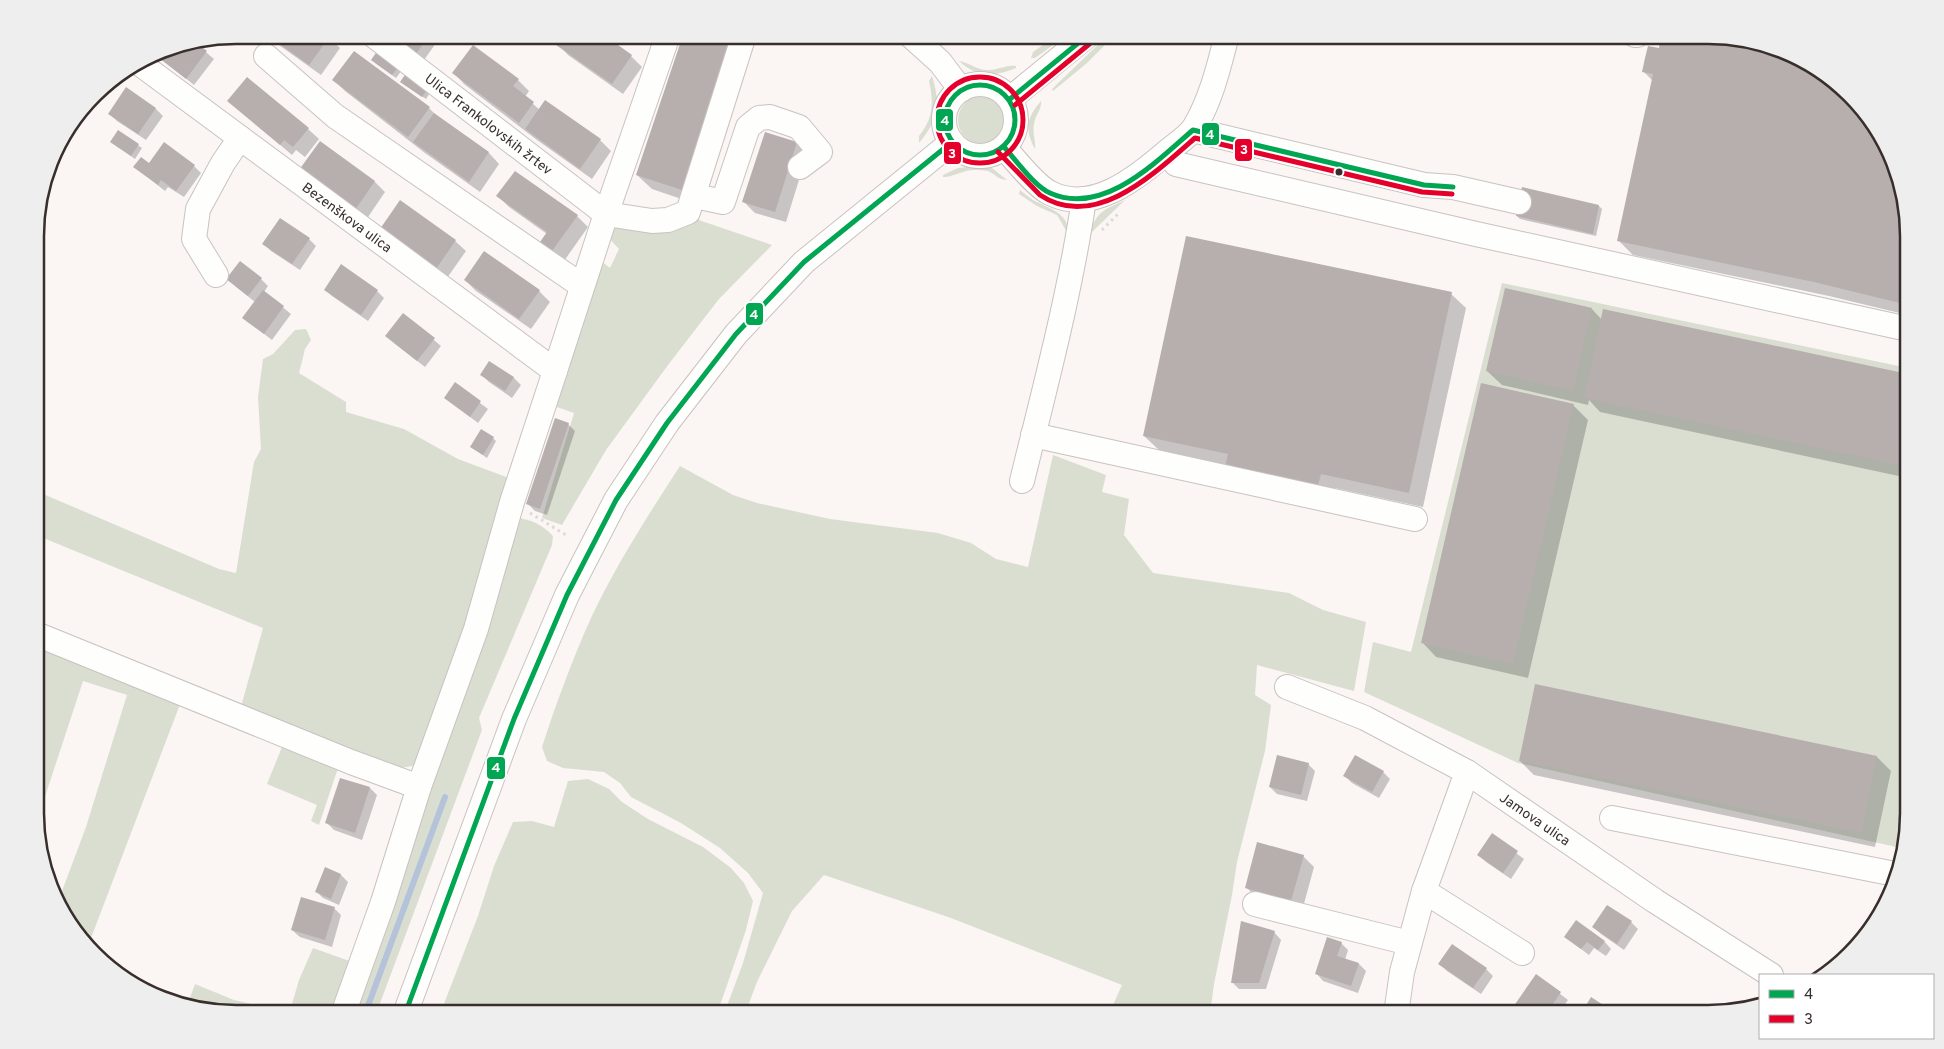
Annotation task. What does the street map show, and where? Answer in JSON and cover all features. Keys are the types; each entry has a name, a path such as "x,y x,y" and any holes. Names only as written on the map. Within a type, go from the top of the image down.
{"street":[{"name":"Ulica Frankolovskih žrtev","path":"385,44 606,214"},
{"path":"346,1005 383,902 419,787 476,629 512,502 659,44"},
{"path":"692,204 741,44"},
{"path":"920,44 940,62 961,90"},
{"path":"1010,100 1077,44"},
{"path":"1004,147 1049,193 1074,200 1102,196 1126,184 1193,130 1218,71 1225,44"},
{"path":"266,56 335,116 582,286"},
{"name":"Bezenškova ulica","path":"145,67 555,371"},
{"path":"987,85 1002,92 1010,100 1016,119 1011,139 1004,147 994,153 983,156 971,155 961,150 952,142 946,132 947,108 952,98 961,90 971,86 987,85"},
{"path":"606,214 652,221 668,220 692,204 723,202 748,128 759,118 770,117 799,127 820,152 800,167"},
{"path":"1193,130 1415,182 1453,187 1519,202"},
{"path":"216,275 194,239 198,209 223,163 240,138"},
{"path":"408,1005 514,719 568,595 616,500 667,422 736,334 804,262 952,142"},
{"path":"1176,164 1476,234 1900,327"},
{"path":"1022,481 1065,301 1084,198"},
{"path":"1033,435 1415,519"},
{"path":"44,637 352,762 419,787"},
{"name":"Jamova ulica","path":"1287,687 1365,718 1467,772 1655,901 1769,974"},
{"path":"1397,1005 1402,972 1424,891 1467,772"},
{"path":"1612,818 1891,873"},
{"path":"1424,891 1522,952"},
{"path":"1255,904 1409,943"}],"path":[{"path":"512,502 566,535"}],"shaded area":[{"path":"1044,44 1054,44 1035,58 1031,58 1033,52"},
{"path":"1099,44 1106,44 1087,63 1053,91 1052,89"},
{"path":"959,61 985,70 1013,66 1016,66 1016,68 1001,73 986,74 972,70"},
{"path":"932,76 937,104 936,112 934,120 919,143 919,136 930,117 932,96 929,81"},
{"path":"977,96 987,96 996,100 1002,106 1005,111 1005,129 996,140 987,144 977,144 968,140 962,134 958,125 958,115 962,106 968,100"},
{"path":"1041,101 1034,127 1035,149 1028,129 1030,118"},
{"path":"975,166 992,168 1007,180 999,178 988,171 980,170 970,170 943,177 943,175 958,168"},
{"path":"1020,190 1033,200 1062,216 1068,227 1068,234 1057,215 1037,206 1019,194"},
{"path":"1125,200 1091,233 1090,229 1101,213"},
{"path":"690,217 772,245 719,299 668,365 606,450 562,525 542,518 574,413 554,406 601,261 610,268 619,249 608,237 614,223"},
{"path":"1502,283 1900,366 1900,826 1897,847 1518,763 1364,692 1373,642 1411,652"},
{"path":"306,329 311,340 305,349 299,373 346,402 346,412 404,429 458,459 509,478 503,507 422,761 412,766 400,768 240,710 263,628 44,538 44,494 219,569 236,573 254,462 261,449 258,397 263,359 273,354 295,330"},
{"path":"1053,455 1106,475 1102,492 1129,499 1124,535 1153,573 1289,593 1323,610 1366,622 1354,691 1257,665 1255,695 1271,705 1265,751 1237,862 1211,1005 1113,1005 1122,985 951,918 824,875 792,911 757,982 748,1005 727,1005 743,963 763,893 748,873 720,848 681,823 631,797 620,783 604,772 563,768 547,761 542,747 565,682 591,618 633,540 680,466 733,495 757,503 830,519 938,533 971,543 996,559 1028,567"},
{"path":"516,518 532,521 553,536 552,545 479,718 482,730 379,1005 358,1005 400,889 442,747"},
{"path":"44,642 182,699 91,939 76,920 61,893 86,827 127,695 83,681 44,800"},
{"path":"284,742 339,765 319,825 311,821 317,805 267,784"},
{"path":"588,779 609,789 622,802 648,819 703,847 731,868 744,883 753,901 746,930 720,1005 443,1005 478,916 494,866 513,822 532,821 554,827 568,781"},
{"path":"313,948 355,963 340,1005 292,1005 299,980"},
{"path":"195,984 234,1000 256,1005 223,1005 189,1000"}],"building":[{"path":"280,44 324,44 309,65"},
{"path":"402,44 423,44 416,54"},
{"path":"617,44 632,55 612,84 556,45"},
{"path":"680,44 731,44 682,190 636,175"},
{"path":"1660,44 1721,44 1758,50 1782,58 1815,76 1835,91 1853,109 1868,129 1886,162 1894,186 1900,223 1900,303 1814,282 1617,241 1653,74 1642,72 1648,46 1659,48"},
{"path":"473,45 519,79 513,86 534,102 519,123 452,73"},
{"path":"201,47 207,51 186,79 160,59"},
{"path":"378,50 399,66 392,75 371,60"},
{"path":"354,51 430,107 408,137 332,80"},
{"path":"407,72 429,87 422,97 400,82"},
{"path":"247,77 309,128 293,147 284,140 280,145 227,101"},
{"path":"126,87 156,108 138,134 108,114"},
{"path":"545,100 601,139 580,169 525,129"},
{"path":"434,113 489,152 469,182 413,142"},
{"path":"118,130 139,144 131,156 110,142"},
{"path":"765,132 797,142 775,212 742,202"},
{"path":"320,141 375,181 355,210 299,170"},
{"path":"164,142 195,165 176,191 161,180 158,185 133,167 141,157 149,163"},
{"path":"515,171 578,215 552,251 540,242 547,232 496,196"},
{"path":"1522,187 1599,205 1593,234 1516,216"},
{"path":"400,200 456,240 436,269 380,229"},
{"path":"280,218 310,238 292,264 262,244"},
{"path":"1186,236 1452,292 1409,493 1321,474 1316,493 1224,473 1228,454 1143,436"},
{"path":"484,251 540,290 519,319 464,280"},
{"path":"240,261 262,278 248,296 226,279"},
{"path":"341,264 378,290 361,315 324,290"},
{"path":"1505,288 1592,308 1573,391 1486,371"},
{"path":"263,290 284,306 264,334 242,318"},
{"path":"1603,309 1900,372 1900,465 1584,398"},
{"path":"403,313 435,338 417,361 385,336"},
{"path":"489,361 514,377 505,391 480,375"},
{"path":"455,382 481,401 470,417 444,398"},
{"path":"1481,383 1574,404 1513,664 1421,643"},
{"path":"555,418 569,423 540,509 526,504"},
{"path":"481,429 494,437 483,455 470,447"},
{"path":"1535,684 1877,756 1861,833 1519,761"},
{"path":"1277,755 1309,763 1301,795 1269,787"},
{"path":"1355,755 1384,771 1372,792 1343,776"},
{"path":"340,778 370,787 355,833 325,823"},
{"path":"1492,833 1518,851 1503,873 1477,855"},
{"path":"1257,842 1304,855 1291,901 1245,888"},
{"path":"325,867 341,874 331,899 315,892"},
{"path":"301,897 335,907 325,940 291,930"},
{"path":"1607,905 1632,921 1617,944 1592,927"},
{"path":"1576,920 1605,941 1598,950 1587,942 1581,949 1564,937"},
{"path":"1241,921 1275,931 1259,983 1231,983"},
{"path":"1327,937 1342,942 1337,956 1359,963 1351,986 1315,974"},
{"path":"1452,944 1487,968 1473,988 1438,964"},
{"path":"1536,974 1561,992 1552,1005 1514,1005"},
{"path":"1591,997 1603,1005 1586,1005"}],"waterway":[{"path":"368,1005 445,797"}],"transit line":[{"name":"4","path":"1010,99 1077,44"},
{"name":"3","path":"1015,105 1089,44"},
{"name":"3","path":"980,77 996,80 1004,84 1016,96 1020,104 1023,120 1020,136 1016,144 1004,156 996,160 980,163 964,160 956,156 944,144 940,136 937,120 940,104 944,96 956,84 964,80 980,77"},
{"name":"4","path":"987,85 1000,91 1009,100 1013,106 1015,120 1013,134 1005,145 994,153 973,155 966,153 955,145 947,134 945,113 947,106 955,95 966,87 987,85"},
{"name":"4","path":"1004,147 1044,190 1070,198 1090,198 1109,192 1128,182 1146,170 1193,130 1424,185 1453,187"},
{"name":"3","path":"998,152 1040,195 1061,205 1082,206 1103,202 1124,193 1143,181 1195,138 1422,192 1452,194"},
{"name":"4","path":"408,1005 514,719 567,595 616,500 667,423 736,334 804,262 952,142"}]}
